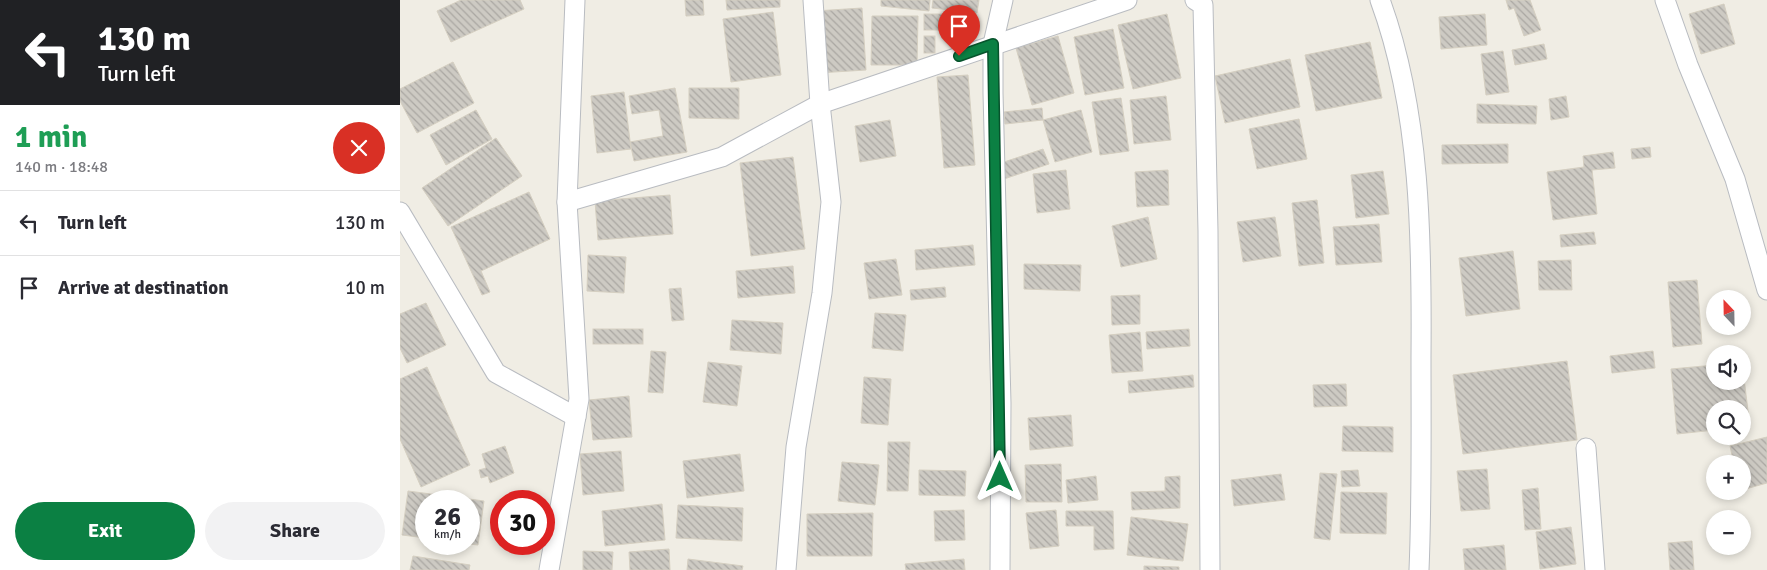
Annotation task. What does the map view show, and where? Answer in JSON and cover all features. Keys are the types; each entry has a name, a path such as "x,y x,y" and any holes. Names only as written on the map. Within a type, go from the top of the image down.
{"street":[{"path":"549,570 579,399 567,202 575,0"},
{"path":"786,570 796,447 822,293 830,202 820,104 813,0"},
{"path":"1000,570 1001,403 993,44 1003,0"},
{"path":"567,202 722,157 820,104 1127,0"},
{"path":"1380,0 1394,39 1412,137 1422,263 1419,570"},
{"path":"1665,0 1688,65 1735,178 1767,290"},
{"path":"1200,2 1208,231 1210,570"},
{"path":"400,212 496,373 576,417"},
{"path":"1586,448 1595,570"}],"building":[{"path":"461,0 520,0 524,9 451,42 437,11"},
{"path":"685,0 703,0 704,15 686,16"},
{"path":"726,0 780,0 780,7 727,10"},
{"path":"881,0 930,0 929,11 881,6"},
{"path":"933,0 979,0 977,13 932,8"},
{"path":"1506,0 1530,0 1541,30 1524,36 1514,8 1509,10"},
{"path":"1724,4 1735,44 1701,54 1689,14"},
{"path":"862,8 866,70 818,73 815,11"},
{"path":"773,12 781,75 731,82 723,19"},
{"path":"924,14 964,14 964,30 924,30"},
{"path":"1167,14 1181,78 1133,89 1118,25"},
{"path":"1485,14 1487,45 1441,49 1439,17"},
{"path":"872,16 918,16 917,65 871,65"},
{"path":"1113,29 1124,88 1085,95 1074,37"},
{"path":"924,36 935,36 935,53 924,53"},
{"path":"1058,36 1074,93 1032,105 1016,48"},
{"path":"1370,42 1382,98 1316,111 1305,55"},
{"path":"1544,44 1547,59 1515,65 1512,50"},
{"path":"1503,51 1509,92 1486,95 1481,54"},
{"path":"1290,59 1300,107 1225,123 1215,76"},
{"path":"453,62 474,103 417,133 400,101 400,89"},
{"path":"968,75 975,165 944,168 937,77"},
{"path":"675,88 687,152 634,161 630,142 663,136 659,110 632,114 629,96"},
{"path":"689,88 739,88 739,119 689,118"},
{"path":"624,92 631,149 597,153 591,96"},
{"path":"1166,96 1171,140 1134,144 1130,100"},
{"path":"1566,96 1569,117 1551,120 1549,99"},
{"path":"1121,98 1129,151 1100,155 1092,102"},
{"path":"1477,104 1537,106 1536,124 1477,123"},
{"path":"1042,108 1043,120 1005,124 1004,112"},
{"path":"476,110 492,139 446,165 430,135"},
{"path":"1081,110 1092,152 1055,162 1043,120"},
{"path":"1299,119 1307,159 1257,169 1249,129"},
{"path":"890,120 896,156 860,162 855,126"},
{"path":"496,138 522,176 448,226 422,188"},
{"path":"1508,144 1508,163 1442,164 1442,145"},
{"path":"1650,147 1651,157 1632,159 1631,149"},
{"path":"1043,149 1049,164 1004,179 998,164"},
{"path":"1613,152 1615,168 1592,170 1597,214 1553,220 1547,172 1584,167 1583,156"},
{"path":"793,157 805,249 751,256 740,163"},
{"path":"1066,170 1070,209 1037,213 1033,174"},
{"path":"1168,170 1169,205 1137,207 1135,172"},
{"path":"1383,171 1389,214 1356,218 1351,175"},
{"path":"529,192 550,239 481,271 490,292 482,295 451,227"},
{"path":"670,195 673,234 598,240 595,201"},
{"path":"1317,200 1324,263 1299,266 1292,203"},
{"path":"1148,217 1157,259 1121,267 1112,226"},
{"path":"1275,217 1281,256 1243,262 1237,222"},
{"path":"1379,224 1382,262 1336,265 1333,227"},
{"path":"1594,232 1596,244 1561,247 1560,235"},
{"path":"973,245 975,265 916,270 915,250"},
{"path":"1513,251 1520,309 1466,316 1459,258"},
{"path":"588,255 626,257 624,293 587,291"},
{"path":"896,259 902,295 869,299 864,263"},
{"path":"1571,260 1572,290 1539,290 1538,261"},
{"path":"1024,264 1081,265 1080,291 1024,289"},
{"path":"793,266 795,293 738,298 736,271"},
{"path":"1697,280 1702,344 1673,347 1668,282"},
{"path":"945,287 946,297 911,300 910,290"},
{"path":"681,288 684,320 672,321 669,289"},
{"path":"1140,295 1140,324 1112,325 1111,296"},
{"path":"426,303 446,345 407,363 400,348 400,314"},
{"path":"875,313 906,315 903,351 872,348"},
{"path":"732,320 783,323 781,354 730,350"},
{"path":"593,329 643,329 643,344 593,344"},
{"path":"1189,329 1190,346 1147,349 1146,332"},
{"path":"1140,332 1143,371 1112,373 1109,335"},
{"path":"651,351 666,352 663,393 648,392"},
{"path":"1653,351 1655,368 1612,373 1610,356"},
{"path":"1567,361 1577,440 1463,454 1453,375"},
{"path":"708,362 742,366 737,406 703,402"},
{"path":"1706,366 1706,390 1745,390 1747,400 1706,400 1706,431 1677,434 1671,369"},
{"path":"427,367 470,465 421,487 400,439 400,379"},
{"path":"1193,375 1194,387 1129,393 1128,381"},
{"path":"864,377 891,379 888,425 861,423"},
{"path":"1346,384 1347,406 1314,407 1313,385"},
{"path":"629,396 632,437 593,440 589,400"},
{"path":"1071,415 1073,446 1030,450 1028,418"},
{"path":"1343,426 1393,427 1393,452 1342,451"},
{"path":"1767,437 1767,483 1751,487 1751,455 1732,455 1730,446 1751,445 1751,441"},
{"path":"888,442 910,442 908,491 887,491"},
{"path":"505,446 514,473 490,483 488,476 481,478 479,470 486,468 482,454"},
{"path":"621,451 624,491 583,495 580,454"},
{"path":"740,454 744,491 687,498 683,461"},
{"path":"842,462 879,465 875,505 838,501"},
{"path":"1061,464 1062,502 1026,502 1025,465"},
{"path":"1487,469 1490,509 1461,511 1457,471"},
{"path":"919,470 966,471 965,496 919,495"},
{"path":"1358,470 1360,486 1342,487 1341,471"},
{"path":"1320,473 1337,474 1330,540 1314,538"},
{"path":"1281,474 1285,500 1234,506 1231,480"},
{"path":"1096,476 1098,500 1068,503 1066,480"},
{"path":"1180,476 1180,508 1132,510 1131,492 1165,491 1165,477"},
{"path":"1538,488 1541,529 1525,530 1522,490"},
{"path":"408,491 415,492 415,537 402,535"},
{"path":"1341,492 1387,493 1386,534 1340,533"},
{"path":"480,500 484,501 480,530"},
{"path":"662,504 665,540 605,546 602,511"},
{"path":"678,505 743,508 742,541 676,538"},
{"path":"964,510 965,540 935,541 934,511"},
{"path":"1056,510 1059,546 1030,549 1026,513"},
{"path":"1066,511 1113,511 1114,549 1094,550 1094,526 1066,526"},
{"path":"873,513 872,556 807,556 807,514"},
{"path":"1131,517 1188,524 1183,561 1127,555"},
{"path":"1571,527 1576,564 1540,569 1536,532"},
{"path":"1692,541 1694,570 1670,570 1668,543"},
{"path":"1504,545 1506,570 1465,570 1463,549"},
{"path":"669,549 670,570 630,570 629,552"},
{"path":"583,551 613,552 612,570 583,570"},
{"path":"413,556 470,565 469,570 410,570"},
{"path":"688,559 743,566 742,570 687,570"},
{"path":"964,559 965,570 906,570 905,564"},
{"path":"1144,566 1179,567 1179,570 1144,570"}],"route":[{"path":"959,56 993,44 1001,403 1000,477"}]}
